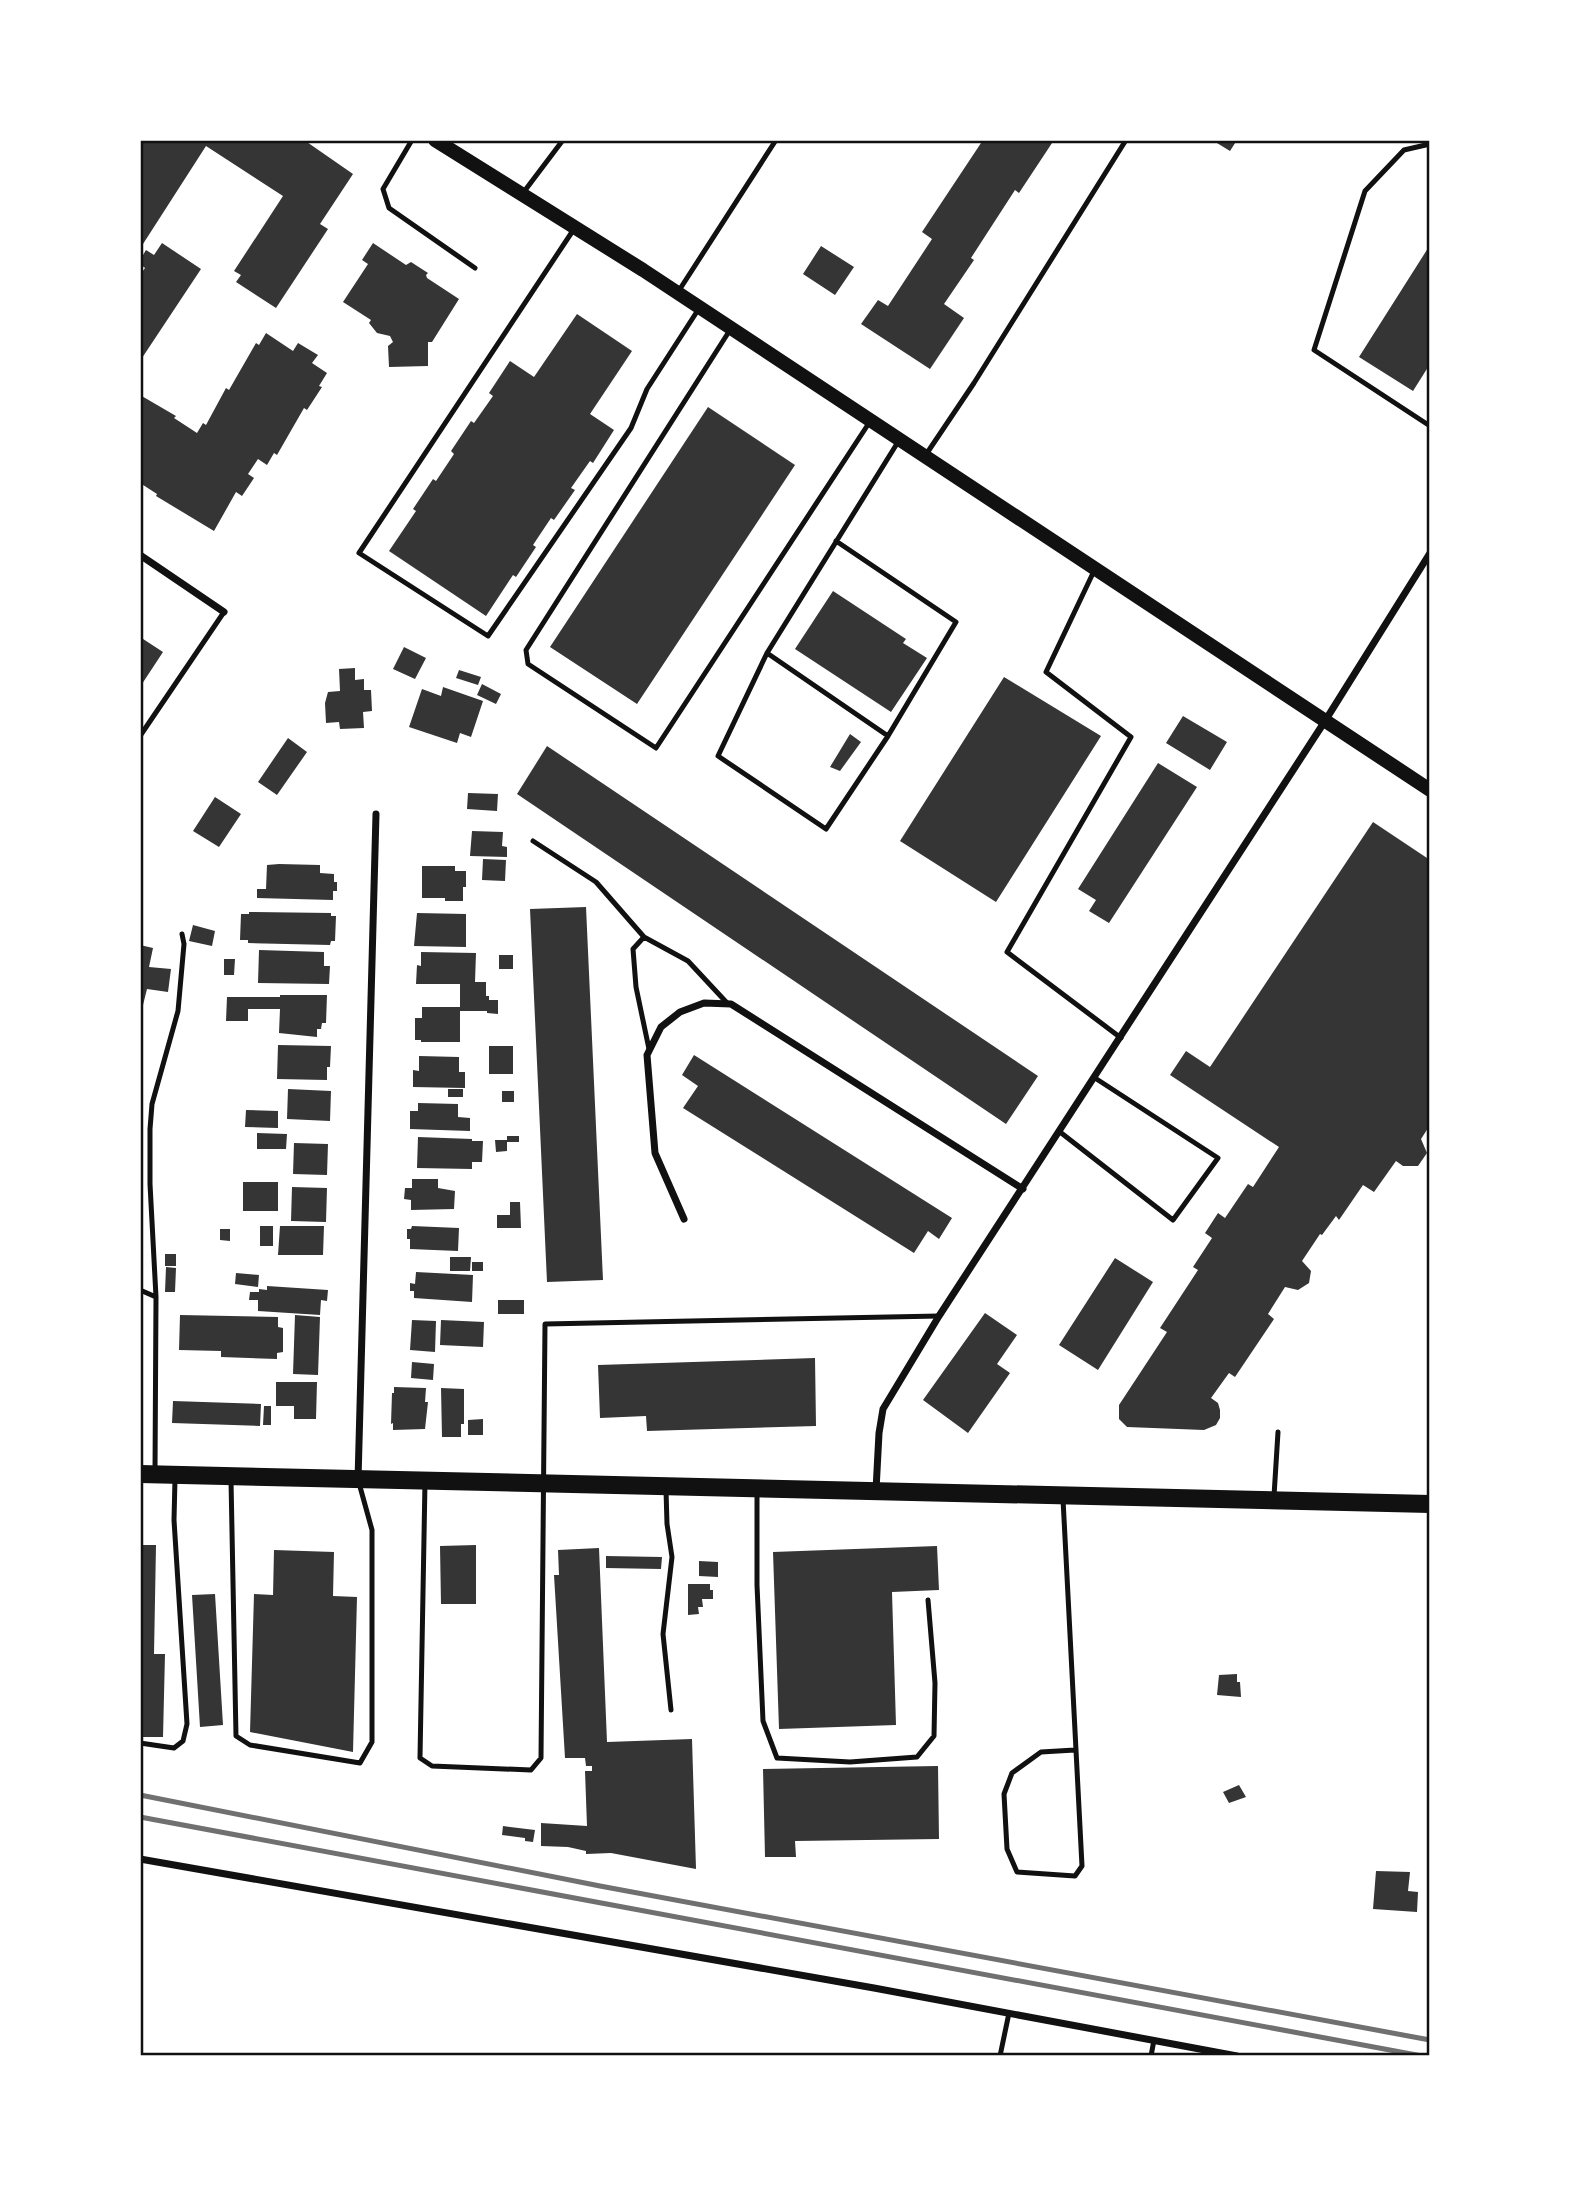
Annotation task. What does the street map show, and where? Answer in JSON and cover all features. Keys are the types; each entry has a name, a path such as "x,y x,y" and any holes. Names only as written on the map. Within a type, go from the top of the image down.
{"main road":[{"path":"435,140 678,292 1430,790"},
{"path":"148,1474 1430,1504"}],"street":[{"path":"876,1490 883,1409 939,1316 1325,721 1430,553"},
{"path":"140,555 224,612"},
{"path":"358,1481 376,814"},
{"path":"684,1219 654,1153 649,1049 661,1027 680,1012 704,1003 728,1004 753,1017 1023,1189"},
{"path":"140,1859 1009,2012 1237,2056"}],"lane":[{"path":"412,140 383,189 389,208 475,268"},
{"path":"522,194 563,140"},
{"path":"678,292 776,140"},
{"path":"925,456 981,372 1126,140"},
{"path":"1430,144 1404,150 1365,191 1314,350 1430,426"},
{"path":"575,227 359,553 369,560 488,636 631,428 647,389 700,307"},
{"path":"731,328 526,650 528,664 656,748 871,420"},
{"path":"836,541 956,622 888,736 825,829 718,756 767,653 836,541 900,440"},
{"path":"1095,568 1046,672 1131,737 1007,952 1121,1038"},
{"path":"140,736 224,612"},
{"path":"767,653 888,736"},
{"path":"533,841 596,881 644,937 688,961 728,1004"},
{"path":"148,1474 156,1297 149,1184 150,1129 152,1104 178,1011 184,944 182,934"},
{"path":"644,937 633,949 636,987 649,1049"},
{"path":"1060,1132 1173,1220 1218,1158 1095,1078"},
{"path":"140,1290 156,1297"},
{"path":"425,1482 420,1758 432,1766 531,1770 541,1758 545,1324 939,1316"},
{"path":"1273,1502 1278,1432"},
{"path":"140,1743 174,1748 183,1741 187,1724 174,1520 175,1475"},
{"path":"231,1476 236,1736 250,1745 360,1763 372,1742 372,1530 358,1481"},
{"path":"666,1486 667,1524 672,1557 663,1634 671,1710"},
{"path":"757,1488 762,1721 777,1758 850,1762 917,1757 934,1736 935,1684 928,1600"},
{"path":"1063,1496 1082,1866 1076,1876 1017,1872 1007,1849 1004,1794 1012,1773 1041,1752 1075,1750"},
{"path":"1000,2056 1009,2012"},
{"path":"1152,2056 1154,2040"}],"building":[{"path":"142,140 304,140 353,174 320,224 328,229 276,308 236,282 241,275 234,271 283,196 206,146 143,244 140,242"},
{"path":"983,140 1054,140 1019,193 1015,190 971,258 974,260 944,304 964,318 930,369 861,324 878,300 888,306 932,239 922,232"},
{"path":"1212,140 1237,140 1230,151"},
{"path":"162,243 201,269 140,361 140,275 145,268 140,264 140,260 146,250 154,255"},
{"path":"373,243 406,265 411,262 428,273 427,278 459,299 432,342 428,342 428,366 389,367 388,346 393,342 390,336 377,333 369,323 371,320 343,302 368,264 362,260"},
{"path":"1430,245 1430,364 1413,391 1359,357"},
{"path":"821,246 854,267 835,295 803,274"},
{"path":"577,314 632,351 590,414 614,430 593,463 590,461 571,488 575,490 554,520 551,518 533,545 536,547 516,577 513,575 486,616 389,551 416,511 413,509 433,479 436,481 454,454 451,451 471,421 474,423 493,396 489,393 510,361 534,377"},
{"path":"266,333 293,351 298,343 318,355 312,363 327,373 319,386 322,387 307,410 304,408 277,455 274,453 267,465 258,459 248,474 254,478 242,496 236,492 214,531 156,496 157,494 140,483 140,395 176,416 174,418 197,433 203,423 206,425 226,388 229,390 256,343 259,345"},
{"path":"708,407 795,465 637,704 550,647"},
{"path":"833,591 906,639 903,643 927,658 891,712 795,649"},
{"path":"140,637 163,652 140,687"},
{"path":"404,647 426,658 415,679 393,669"},
{"path":"355,668 355,680 364,679 364,690 371,690 372,711 363,712 364,728 340,729 339,722 326,723 325,703 328,692 340,691 339,669"},
{"path":"459,670 481,677 478,685 456,678"},
{"path":"1004,677 1101,736 996,902 900,841"},
{"path":"482,684 501,694 496,704 477,695"},
{"path":"443,687 483,701 471,737 460,733 457,743 409,727 422,689 441,696"},
{"path":"1183,716 1227,742 1210,770 1166,743"},
{"path":"850,734 861,742 840,771 830,767"},
{"path":"288,738 307,752 277,795 258,782"},
{"path":"547,746 1038,1076 1006,1124 517,794"},
{"path":"1158,763 1197,787 1109,923 1089,911 1096,900 1078,889"},
{"path":"468,793 498,794 497,811 467,809"},
{"path":"215,797 241,814 219,847 193,831"},
{"path":"1373,822 1430,860 1430,1125 1421,1139 1427,1153 1418,1166 1403,1166 1396,1161 1374,1192 1363,1185 1339,1220 1336,1216 1322,1235 1320,1234 1302,1261 1311,1271 1309,1283 1298,1290 1285,1287 1268,1314 1274,1319 1235,1377 1229,1373 1211,1398 1218,1403 1220,1410 1216,1425 1204,1430 1127,1427 1119,1419 1119,1405 1167,1332 1160,1328 1198,1270 1193,1267 1212,1238 1205,1233 1218,1213 1225,1218 1248,1184 1253,1187 1279,1147 1170,1075 1186,1051 1210,1067"},
{"path":"472,831 503,832 502,846 507,847 507,857 470,856"},
{"path":"483,859 506,860 505,881 482,880"},
{"path":"267,865 320,865 320,873 334,874 337,891 333,891 333,900 257,898 257,889 266,889"},
{"path":"422,866 455,866 455,871 466,871 463,901 422,898"},
{"path":"586,907 603,1280 547,1282 530,909"},
{"path":"331,913 331,916 336,916 335,941 331,941 330,945 248,943 248,940 240,940 241,914"},
{"path":"417,913 466,914 466,947 414,946"},
{"path":"193,925 215,931 212,946 189,941"},
{"path":"140,945 153,948 149,967 171,969 168,992 147,989 141,1013"},
{"path":"259,950 324,952 324,966 330,966 329,984 258,983"},
{"path":"421,952 476,953 475,982 486,982 486,996 489,996 489,1000 498,1000 498,1014 487,1011 460,1011 460,1042 415,1040 415,1018 422,1018 422,1007 460,1007 460,984 416,984 417,965 421,966"},
{"path":"499,955 513,955 513,969 499,969"},
{"path":"224,959 235,959 234,975 224,975"},
{"path":"327,995 326,1023 322,1023 321,1029 317,1029 317,1037 279,1033 280,1009 248,1009 248,1021 226,1021 227,997"},
{"path":"278,1045 331,1046 327,1080 277,1079"},
{"path":"489,1046 513,1046 513,1074 489,1074"},
{"path":"694,1055 952,1218 939,1239 928,1231 914,1253 683,1108 698,1086 682,1075"},
{"path":"419,1056 459,1057 459,1072 465,1072 465,1088 413,1087 413,1070 419,1071"},
{"path":"288,1089 331,1091 330,1121 287,1119"},
{"path":"448,1089 463,1089 463,1097 448,1097"},
{"path":"502,1091 514,1091 514,1102 502,1102"},
{"path":"418,1103 458,1104 458,1117 470,1118 470,1131 410,1129 410,1111 418,1111"},
{"path":"246,1110 278,1111 278,1128 245,1127"},
{"path":"257,1133 287,1134 286,1149 257,1149"},
{"path":"507,1136 519,1136 519,1142 507,1142 507,1151 496,1152 495,1140 507,1140"},
{"path":"418,1137 483,1141 482,1162 472,1162 472,1169 417,1168"},
{"path":"294,1143 328,1144 327,1175 293,1174"},
{"path":"412,1179 438,1179 438,1188 455,1191 454,1209 411,1210 411,1200 404,1199 405,1188 412,1188"},
{"path":"243,1182 278,1182 278,1211 243,1211"},
{"path":"292,1187 327,1188 326,1222 291,1221"},
{"path":"510,1202 520,1202 521,1228 497,1228 497,1215 510,1215"},
{"path":"260,1226 273,1226 273,1246 260,1246"},
{"path":"280,1226 324,1226 323,1255 278,1255"},
{"path":"412,1226 459,1228 458,1251 410,1249 407,1229"},
{"path":"220,1229 230,1229 230,1241 220,1240"},
{"path":"165,1254 176,1254 176,1266 165,1266"},
{"path":"450,1257 471,1257 470,1271 450,1271"},
{"path":"1115,1258 1153,1282 1098,1370 1059,1345"},
{"path":"472,1262 483,1262 483,1271 472,1271"},
{"path":"166,1267 176,1268 175,1292 165,1292"},
{"path":"416,1272 473,1275 472,1302 414,1298 410,1283 415,1284"},
{"path":"236,1273 259,1275 258,1287 235,1284"},
{"path":"267,1286 328,1290 327,1301 321,1300 320,1315 258,1311 258,1300 249,1300 250,1292 267,1290"},
{"path":"498,1300 524,1300 524,1314 498,1314"},
{"path":"985,1313 1017,1335 997,1364 1010,1373 968,1433 923,1400"},
{"path":"180,1315 278,1317 278,1327 283,1328 283,1352 277,1353 277,1359 221,1357 221,1351 179,1350"},
{"path":"295,1315 320,1317 318,1375 293,1374"},
{"path":"412,1320 436,1321 435,1352 410,1350"},
{"path":"441,1320 484,1322 483,1347 440,1345"},
{"path":"815,1358 816,1426 647,1431 646,1416 600,1418 598,1365"},
{"path":"412,1362 434,1364 433,1380 411,1378"},
{"path":"276,1382 317,1382 316,1419 294,1419 294,1406 276,1406"},
{"path":"394,1387 426,1388 425,1402 428,1402 425,1429 393,1430 393,1423 391,1424"},
{"path":"441,1388 464,1389 464,1424 461,1424 461,1437 442,1437"},
{"path":"173,1401 261,1404 260,1426 172,1423"},
{"path":"264,1406 271,1406 271,1425 263,1425"},
{"path":"483,1419 483,1435 468,1435 468,1420"},
{"path":"140,1545 156,1545 154,1654 165,1654 163,1737 140,1737"},
{"path":"476,1545 476,1604 441,1604 440,1546"},
{"path":"937,1546 939,1590 892,1592 896,1725 779,1729 773,1552"},
{"path":"599,1548 607,1742 692,1739 696,1869 611,1853 586,1854 586,1851 568,1847 541,1846 541,1823 587,1826 585,1771 592,1771 592,1766 586,1766 585,1758 565,1758 554,1575 559,1575 558,1550"},
{"path":"274,1550 334,1552 333,1596 357,1597 353,1752 250,1732 254,1594 273,1595"},
{"path":"606,1556 662,1557 661,1569 606,1568"},
{"path":"699,1561 718,1562 718,1577 699,1576"},
{"path":"688,1584 710,1584 710,1590 713,1590 713,1599 702,1599 703,1607 698,1607 699,1614 688,1615"},
{"path":"215,1594 223,1725 200,1727 192,1595"},
{"path":"1237,1674 1241,1697 1217,1695 1219,1675"},
{"path":"938,1766 939,1839 795,1841 796,1857 765,1857 763,1769"},
{"path":"1239,1785 1246,1797 1229,1803 1223,1792"},
{"path":"503,1826 535,1830 533,1842 525,1841 525,1838 502,1835"},
{"path":"1376,1871 1410,1872 1408,1891 1418,1892 1417,1912 1373,1909"}],"railway":[{"path":"140,1795 600,1886 1430,2040"},
{"path":"140,1817 1422,2056"}]}
